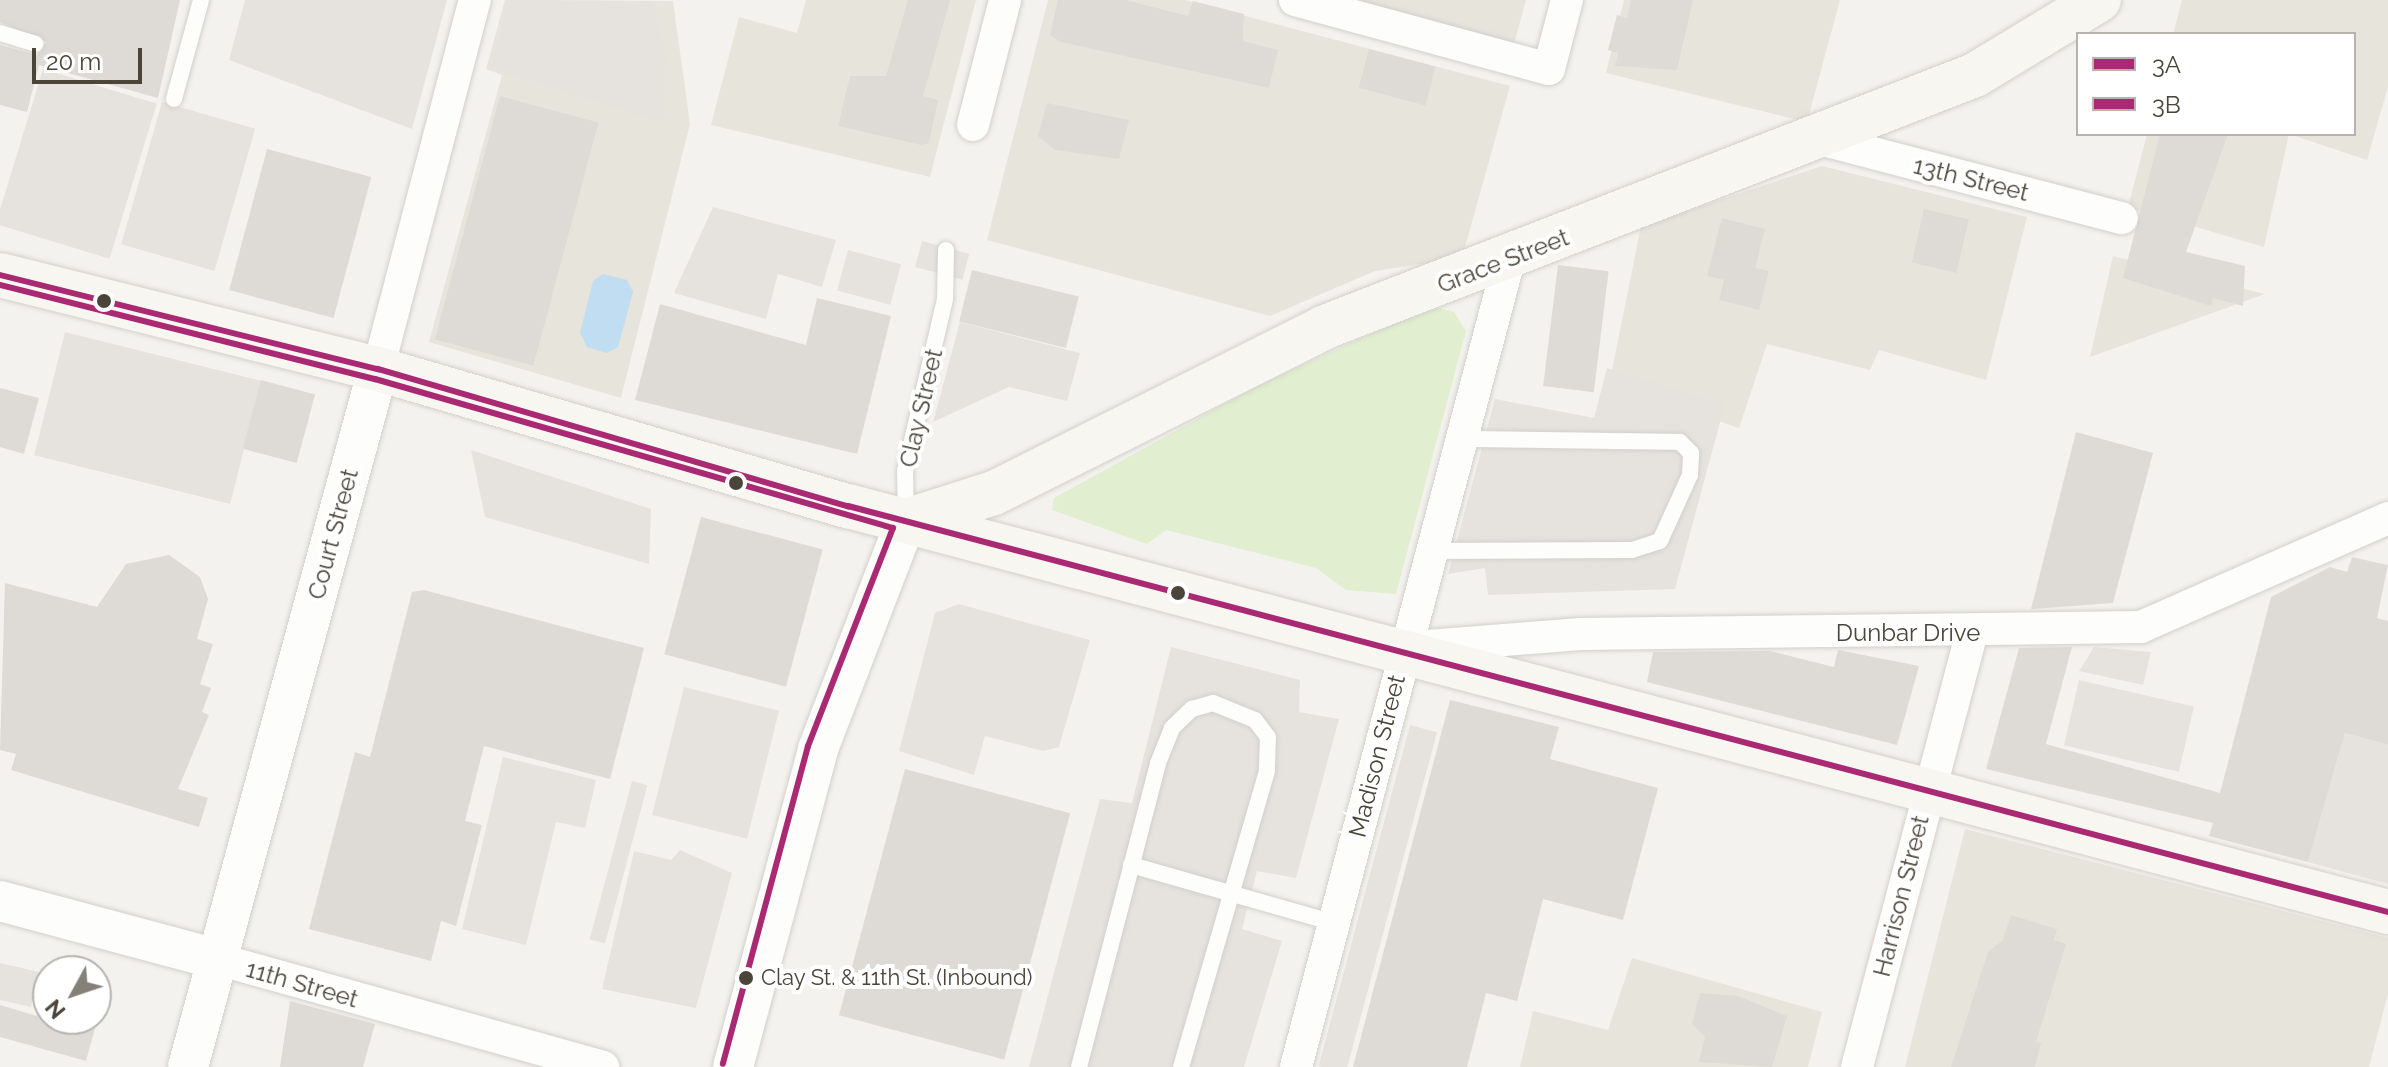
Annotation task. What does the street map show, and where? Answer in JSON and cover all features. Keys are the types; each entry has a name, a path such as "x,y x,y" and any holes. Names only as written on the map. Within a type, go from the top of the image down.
{"main road":[{"name":"Grace Street","path":"906,521 994,493 1325,327 1509,260 1975,75 2099,0"},
{"path":"0,275 378,369 906,521 1404,648 1927,792 2388,912"}],"street":[{"name":"Court Street","path":"188,1067 475,0"},
{"path":"973,125 1005,0"},
{"path":"1295,0 1549,69 1567,0"},
{"name":"13th Street","path":"1820,139 2122,218"},
{"name":"Madison Street","path":"1296,1067 1404,648 1509,260"},
{"name":"Dunbar Drive","path":"1404,648 1580,634 1972,633 2141,627 2388,518"},
{"name":"Clay Street","path":"733,1067 818,749 906,521"},
{"name":"Harrison Street","path":"1857,1067 1927,792 1972,633"},
{"name":"11th Street","path":"0,901 603,1067"}],"lane":[{"path":"174,99 201,0"},
{"path":"0,33 35,44"},
{"name":"Clay Street","path":"906,521 905,471 945,299 946,250"},
{"path":"1431,551 1632,550 1660,541 1690,475 1691,453 1680,442 1461,439"},
{"path":"1079,1067 1131,865 1172,728 1192,709 1213,703 1255,720 1268,737 1267,771 1181,1067"},
{"path":"1131,865 1334,923"}],"shaded area":[{"path":"245,0 447,0 412,129 229,60"},
{"path":"505,0 673,1 690,124 621,398 429,342 502,75 486,69"},
{"path":"508,0 653,1 666,55 663,123 489,68"},
{"path":"806,0 976,0 930,177 711,125 739,17 797,33"},
{"path":"1048,0 1185,0 1510,86 1462,258 1375,271 1270,316 987,240"},
{"path":"1347,0 1526,0 1514,44"},
{"path":"1624,0 1840,0 1807,122 1606,73"},
{"path":"2182,0 2388,0 2388,87 2367,160 2295,136 2356,136 2356,32 2174,32"},
{"path":"43,69 157,104 109,259 0,225 0,210"},
{"path":"162,102 255,129 214,271 121,244"},
{"path":"2146,136 2289,136 2264,247 2128,207"},
{"path":"1822,166 2027,217 1986,380 1879,350 1870,370 1767,344 1739,428 1609,385 1641,226"},
{"path":"713,207 836,240 822,287 778,274 766,319 674,293"},
{"path":"922,241 969,254 962,280 915,267"},
{"path":"848,250 901,264 890,305 837,291"},
{"path":"2113,256 2265,294 2090,357"},
{"path":"960,322 1080,353 1067,401 1009,387 933,422"},
{"path":"65,332 261,381 230,504 34,455"},
{"path":"1607,368 1725,404 1675,589 1488,595 1485,568 1448,574 1495,399 1594,418"},
{"path":"471,450 651,509 649,564 485,517"},
{"path":"959,604 1090,640 1059,747 1043,751 985,736 974,775 899,751 935,613"},
{"path":"1171,647 1300,680 1299,712 1339,719 1296,878 1257,871 1242,929 1282,941 1244,1067 1029,1067 1100,799 1132,803"},
{"path":"2094,647 2151,652 2143,685 2079,671"},
{"path":"2079,680 2194,707 2179,772 2064,745"},
{"path":"684,687 779,711 747,839 652,815"},
{"path":"1410,725 1437,732 1347,1067 1319,1066"},
{"path":"2345,733 2388,745 2388,884 2308,862"},
{"path":"503,757 596,780 585,828 556,822 526,945 462,929"},
{"path":"632,781 647,785 605,944 590,939"},
{"path":"1965,829 2388,938 2388,994 2369,1067 1905,1067"},
{"path":"680,850 732,873 696,1008 602,989 634,851 671,860"},
{"path":"1632,958 1822,1012 1808,1067 1520,1067 1533,1011 1608,1030"},
{"path":"0,963 32,970 31,1007 0,1000"}],"green space":[{"path":"1432,306 1454,312 1466,331 1396,594 1346,590 1316,568 1166,530 1147,544 1052,510 1054,498 1259,385"}],"water":[{"path":"603,274 627,280 633,292 618,347 607,353 587,347 580,333 593,281"}],"building":[{"path":"0,0 180,0 158,98 39,65 27,112 0,105 0,45 37,55 46,42 0,22"},
{"path":"908,0 950,0 923,96 938,100 929,143 921,145 838,126 850,76 886,76"},
{"path":"1058,0 1126,0 1188,16 1193,1 1244,14 1243,41 1278,50 1269,88 1061,42 1050,35"},
{"path":"1631,0 1693,0 1677,70 1615,66 1618,53 1608,50 1617,15 1627,18"},
{"path":"1369,49 1436,67 1425,105 1359,88"},
{"path":"500,96 599,122 533,366 435,339"},
{"path":"1047,103 1129,120 1119,159 1055,150 1038,136"},
{"path":"2159,136 2227,136 2186,252 2245,266 2243,306 2213,298 2211,306 2123,278"},
{"path":"267,149 371,177 334,318 229,290"},
{"path":"1924,209 1969,219 1956,273 1912,263"},
{"path":"1722,218 1765,229 1755,268 1769,271 1759,310 1719,300 1724,280 1707,276"},
{"path":"1558,265 1609,271 1594,392 1543,386"},
{"path":"972,270 1079,297 1066,348 959,321"},
{"path":"817,298 891,316 857,454 635,400 660,304 806,345"},
{"path":"261,380 315,394 297,463 243,449"},
{"path":"0,388 39,398 24,454 0,447"},
{"path":"2076,432 2153,453 2113,603 2031,609"},
{"path":"701,517 823,550 786,687 664,654"},
{"path":"169,555 200,577 208,599 197,639 213,644 200,684 211,688 202,712 209,715 178,789 208,798 199,827 11,770 16,754 0,750 5,583 97,607 126,564"},
{"path":"2352,557 2388,565 2377,618 2388,621 2388,745 2345,733 2308,862 2209,836 2213,823 1986,769 2019,648 2072,647 2046,744 2220,793 2271,597 2330,567 2347,572"},
{"path":"424,590 644,648 610,779 484,746 465,821 482,825 456,926 441,921 431,961 309,929 355,752 370,757 412,592"},
{"path":"1838,650 1919,666 1897,745 1647,682 1653,652 1770,651 1834,667"},
{"path":"1450,700 1559,727 1550,759 1658,788 1623,920 1543,899 1517,1001 1486,993 1467,1067 1353,1067"},
{"path":"905,769 1070,813 1004,1060 839,1015"},
{"path":"2011,915 2057,929 2054,940 2066,944 2036,1042 2041,1043 2035,1067 1951,1067 1988,952 2003,940"},
{"path":"1700,993 1738,996 1787,1016 1772,1067 1699,1062 1705,1037 1692,1024"},
{"path":"290,1001 375,1024 363,1067 280,1067"},
{"path":"0,1005 32,1015 32,1035 93,1035 86,1061 0,1037"}],"transit line":[{"name":"3A","path":"0,275 378,369 848,506 2388,912"},
{"name":"3B","path":"0,285 375,379 893,528 808,746 723,1064"}],"place":[{"name":"Clay St. & 11th St. (Inbound)","path":"746,978"}]}
